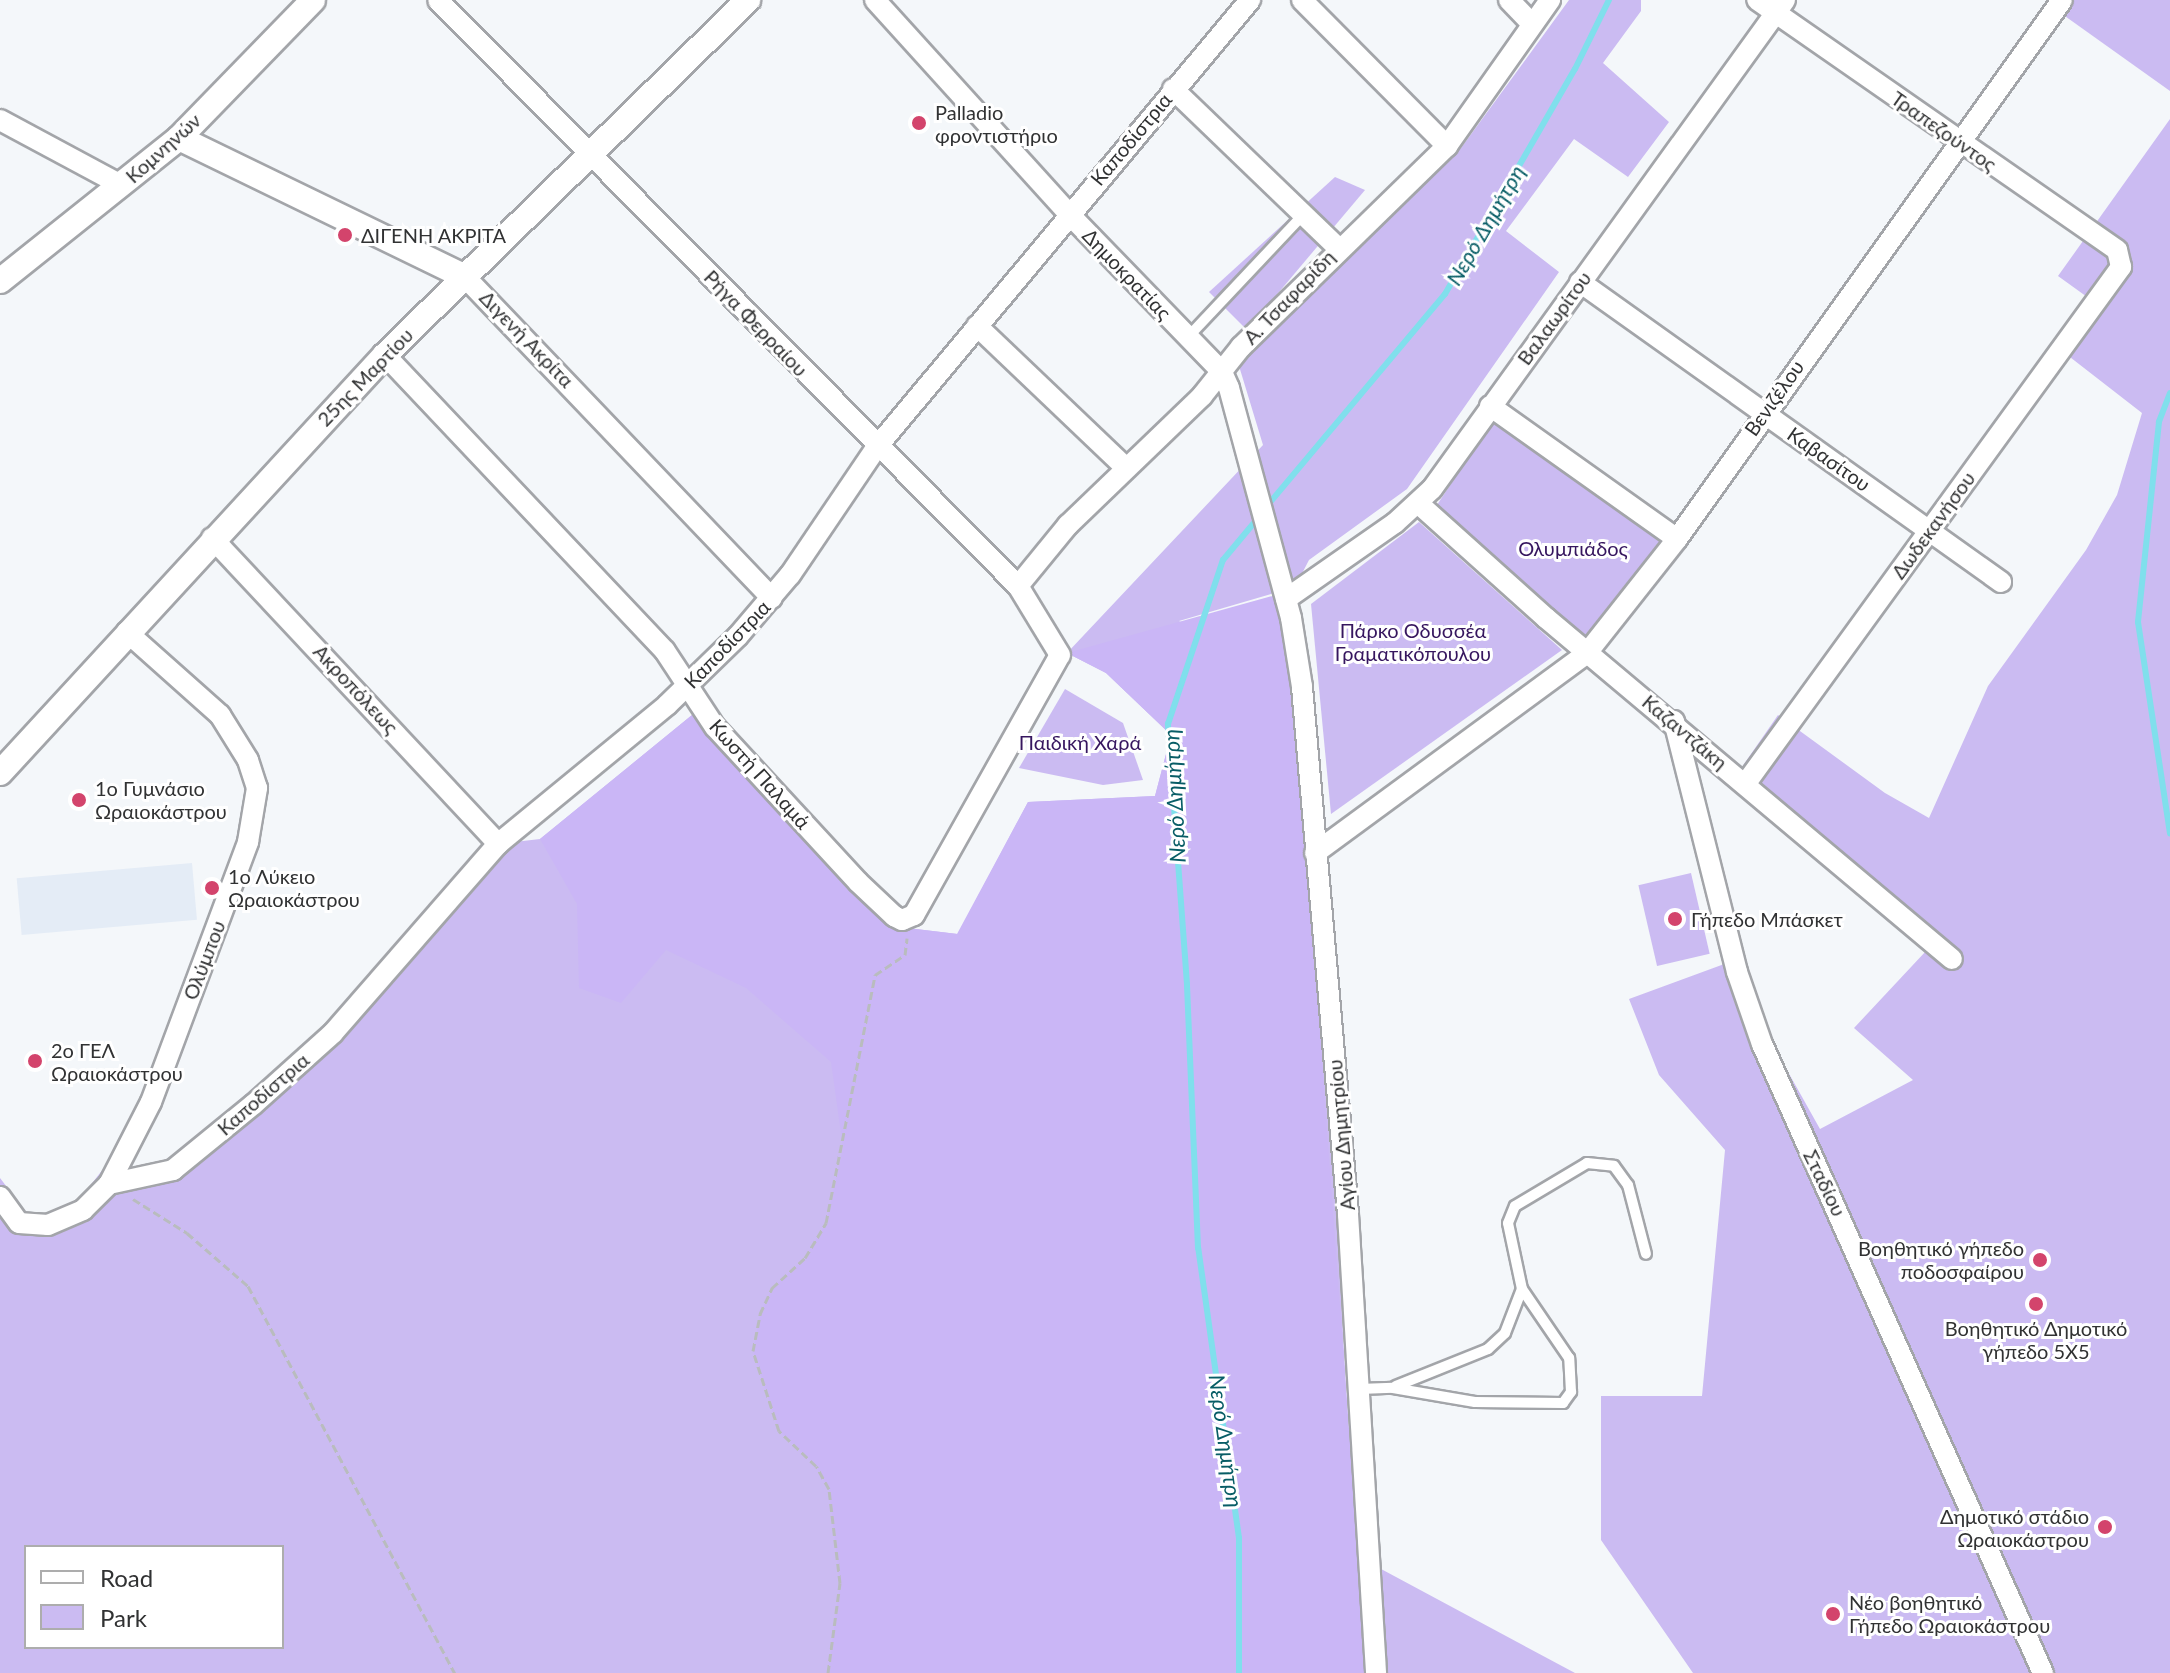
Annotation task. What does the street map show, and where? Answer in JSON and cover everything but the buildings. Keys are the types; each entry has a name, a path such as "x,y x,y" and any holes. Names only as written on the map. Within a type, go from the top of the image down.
{"street":[{"name":"Κομνηνών","path":"0,281 179,138 313,0"},
{"name":"Ρήγα Φερραίου","path":"438,0 593,154 876,448 1018,586 1060,655 930,893 909,919"},
{"name":"25ης Μαρτίου","path":"0,773 212,538 385,355 748,0"},
{"name":"Δημοκρατίας","path":"875,0 1069,214 1222,372 1286,599"},
{"name":"Καποδίστρια","path":"109,1184 173,1170 254,1104 333,1033 498,844 688,685 772,598 876,448 1250,0"},
{"path":"1302,0 1447,146"},
{"path":"1509,0 1532,24"},
{"name":"Α. Τσαφαρίδη","path":"1018,586 1038,557 1222,372 1338,248 1447,146 1550,0"},
{"name":"Τραπεζούντος","path":"1757,0 1780,6 1960,143 2117,250 2121,267"},
{"name":"Βενιζέλου","path":"1315,853 1587,653 1677,539 1763,412 2062,0"},
{"name":"Βαλαωρίτου","path":"1286,599 1419,504 1780,6"},
{"path":"1173,89 1338,248"},
{"path":"0,120 121,185"},
{"name":"Διγενή Ακρίτα","path":"179,138 465,277 772,598"},
{"name":"Δωδεκανήσου","path":"1746,783 2121,267"},
{"name":"Καβασίτου","path":"1580,282 2001,582"},
{"path":"977,326 1126,468"},
{"name":"Κωστή Παλαμά","path":"385,355 665,651 715,727 858,882 894,916 909,919"},
{"path":"1490,406 1677,539"},
{"name":"Καζαντζάκη","path":"1419,504 1587,653 1674,721 1952,959"},
{"name":"Ακροπόλεως","path":"212,538 498,844"},
{"name":"Αγίου Δημητρίου","path":"1286,599 1301,676 1348,1214 1376,1673"},
{"name":"Ολύμπου","path":"109,1184 151,1102 248,842 257,788 248,760 220,715 127,632"},
{"name":"Σταδίου","path":"1674,721 1737,972 1762,1044 2043,1673"},
{"path":"0,1197 19,1223 48,1225 83,1210 109,1184"}],"lane":[{"path":"1188,337 1304,214"},
{"path":"1357,1389 1393,1388 1475,1402 1563,1403 1571,1392 1569,1358 1522,1289 1508,1223 1515,1206 1587,1163 1614,1166 1628,1185 1646,1254"},
{"path":"1393,1388 1488,1349 1505,1333 1522,1289"}],"path":[{"path":"828,1673 840,1583 829,1489 816,1466 779,1431 753,1351 760,1314 772,1288 805,1258 826,1223 875,975 905,955 909,919"},
{"path":"109,1184 187,1233 248,1286 455,1673"}],"shaded area":[{"path":"1276,595 1295,695 1367,1673 828,1673 840,1583 829,1490 816,1466 779,1431 753,1351 760,1314 772,1288 805,1258 826,1223 843,1148 831,1062 746,988 666,950 621,1003 579,988 577,904 540,839 692,715 891,926 957,934 1028,802 1155,796 1171,735 1106,673 1067,653"},
{"path":"192,863 197,920 22,935 17,878"}],"green space":[{"path":"1569,0 1641,0 1641,11 1603,63 1669,122 1628,177 1574,139 1506,231 1559,272 1407,489 1309,560 1295,587 1179,621 1295,695 1336,1203 1355,1555 1575,1673 0,1673 0,1178 26,1212 45,1215 79,1200 107,1164 124,1171 170,1159 326,1026 498,844 540,839 692,715 891,926 958,934 1028,802 1155,796 1171,735 1106,673 1067,653 1263,445 1239,366 1461,148"},
{"path":"2061,0 2170,0 2170,91 2055,9"},
{"path":"2170,119 2170,1673 1693,1673 1601,1540 1601,1396 1702,1396 1725,1150 1659,1075 1629,999 1727,963 1820,1129 1913,1080 1854,1028 1926,951 1733,780 1778,715 1885,793 1929,818 1988,686 2086,550 2117,495 2142,413 2066,354 2101,307 2058,276"},
{"path":"1335,177 1365,190 1247,330 1209,292"},
{"name":"Ολυμπιάδος","path":"1494,418 1666,537 1584,640 1435,508"},
{"name":"Πάρκο Οδυσσέα Γραματικόπουλου","path":"1419,522 1562,650 1331,814 1311,604"},
{"name":"Παιδική Χαρά","path":"1065,689 1123,723 1143,780 1103,785 1019,768"},
{"name":"Γήπεδο Μπάσκετ","path":"1691,873 1710,954 1657,966 1638,885"}],"waterway":[{"name":"Νερό Δημήτρη","path":"1267,506 1445,294 1575,69 1609,0"},
{"name":"Νερό Δημήτρη","path":"2170,393 2159,422 2138,622 2170,834"},
{"name":"Νερό Δημήτρη","path":"1239,1673 1239,1538 1198,1248 1187,984 1168,724 1223,560 1258,518"}],"place":[{"name":"Palladio φροντιστήριο","path":"919,123"},
{"name":"ΔΙΓΕΝΗ ΑΚΡΙΤΑ","path":"345,235"},
{"name":"1o Γυμνάσιο Ωραιοκάστρου","path":"79,800"},
{"name":"1ο Λύκειο Ωραιοκάστρου","path":"212,888"},
{"name":"Γήπεδο Μπάσκετ","path":"1675,919"},
{"name":"2o ΓΕΛ Ωραιοκάστρου","path":"35,1061"},
{"name":"Βοηθητικό γήπεδο ποδοσφαίρου","path":"2040,1260"},
{"name":"Βοηθητικό Δημοτικό γήπεδο 5Χ5","path":"2036,1304"},
{"name":"Δημοτικό στάδιο Ωραιοκάστρου","path":"2105,1527"},
{"name":"Νέο βοηθητικό Γήπεδο Ωραιοκάστρου","path":"1833,1614"}]}
